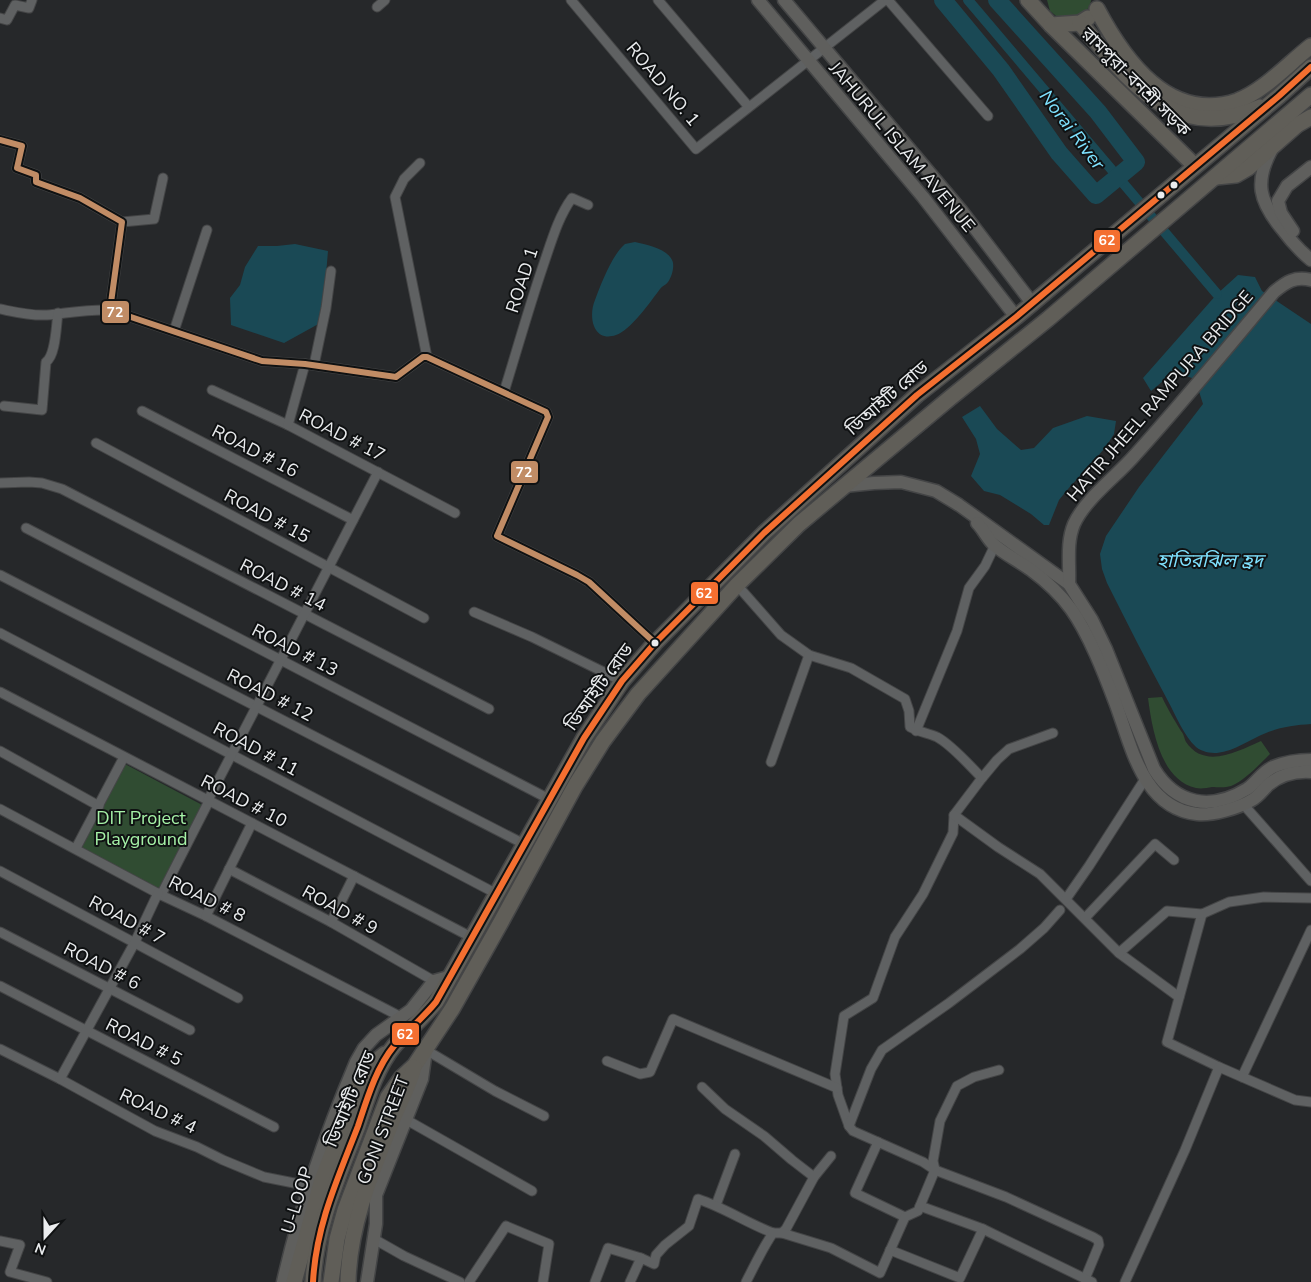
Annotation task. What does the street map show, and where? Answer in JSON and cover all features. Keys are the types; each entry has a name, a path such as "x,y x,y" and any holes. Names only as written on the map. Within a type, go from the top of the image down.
{"main road":[{"name":"JAHURUL ISLAM AVENUE","path":"758,0 944,224 1016,317"},
{"name":"JAHURUL ISLAM AVENUE","path":"784,0 961,210 1032,303"},
{"name":"রামপুরা-বনশ্রী সড়ক","path":"1028,0 1046,13 1195,166"},
{"path":"1046,13 1080,23 1092,15 1097,4"},
{"path":"1097,4 1114,41 1145,78 1179,100 1193,104 1220,105 1254,93 1311,46"},
{"name":"রামপুরা-বনশ্রী সড়ক","path":"1080,23 1112,60 1146,93 1158,102 1184,115 1203,119 1235,116 1263,106 1280,96"},
{"path":"1280,96 1311,67"},
{"name":"ডিআইটি রোড","path":"331,1282 342,1217 380,1115 395,1085 415,1065 426,1050 477,966 574,786 595,753 638,694 737,585 793,530 1116,261 1311,95"},
{"name":"ডিআইটি রোড","path":"313,1282 316,1255 327,1204 376,1078 394,1046 427,1012 452,976 584,738 622,681 655,643 720,576 807,493 917,395 1016,317 1280,96"},
{"path":"852,113 867,99"},
{"path":"1216,177 1236,175 1248,168 1297,125 1311,117"},
{"path":"1274,144 1262,171 1261,186 1264,201 1267,210 1274,220 1294,244 1311,259"},
{"path":"1311,167 1287,186 1278,201 1281,212 1311,259"},
{"path":"922,197 938,183"},
{"path":"944,224 961,210"},
{"name":"HATIR JHEEL RAMPURA BRIDGE","path":"1069,584 1069,549 1073,526 1079,515 1180,405 1274,292 1291,279 1311,280"},
{"path":"997,293 1015,280"},
{"path":"844,486 890,482 913,484 936,491 1023,549 1069,584 1092,620 1115,671 1146,752 1158,776 1169,790 1179,796 1196,802 1216,801 1248,788 1272,768 1295,761 1311,760"},
{"path":"969,513 995,545 1049,585 1075,614 1108,686 1133,753 1145,779 1161,798 1177,808 1191,813 1198,815 1212,813 1234,808 1255,799 1268,785 1279,778 1296,773 1311,772"},
{"path":"283,1282 297,1222 356,1062 364,1048 376,1035 418,1002 434,981 452,976"},
{"name":"U-LOOP","path":"294,1282 304,1239 321,1182 363,1076 373,1064 394,1046"},
{"name":"GONI STREET","path":"367,1282 376,1224 376,1195 422,1079 426,1050"},
{"path":"348,1282 350,1250 362,1206 391,1124 415,1065"}],"street":[{"path":"0,18 8,20 15,6 29,8 32,0"},
{"path":"376,7 385,0"},
{"name":"ROAD NO. 1","path":"571,0 696,149 748,106 886,0"},
{"path":"658,0 748,106"},
{"path":"886,0 988,116"},
{"path":"0,140 22,146 17,168 36,175 36,182 80,198 122,222 154,220 163,178"},
{"path":"420,164 404,179 395,197 427,357"},
{"name":"ROAD 1","path":"504,392 530,304 564,212 572,198 588,205"},
{"path":"110,310 122,222"},
{"path":"174,331 207,230"},
{"path":"288,425 310,364 326,308 331,271"},
{"path":"0,309 46,315 89,309 110,310 262,361 310,364 396,377 423,357 427,357 548,414 497,536 589,582 655,643"},
{"path":"4,406 42,410 46,362 50,359 53,351 58,313"},
{"name":"ROAD # 17","path":"212,390 288,425 455,513"},
{"name":"ROAD # 16","path":"142,411 353,520"},
{"name":"ROAD # 15","path":"96,444 424,618"},
{"path":"60,1079 209,801 378,472"},
{"name":"ROAD # 14","path":"0,483 42,483 62,490 489,709"},
{"name":"ROAD # 13","path":"26,528 549,800"},
{"path":"916,731 957,631 969,588 986,566 995,545"},
{"name":"ROAD # 12","path":"0,575 524,844"},
{"path":"737,585 781,635 809,655 851,668 905,699 909,711 910,727 916,731 938,738 982,778"},
{"path":"474,612 532,637 622,681"},
{"name":"ROAD # 11","path":"0,633 497,894"},
{"path":"770,762 809,655"},
{"name":"ROAD # 10","path":"0,692 473,938"},
{"path":"920,1206 983,1230 1088,1281 1099,1245 1098,1240 1006,1197 935,1170 923,1162 853,1130 848,1126 835,1074 844,1016 873,998 895,937 923,894 953,833 954,815 997,760 1009,749 1053,733"},
{"path":"0,751 99,806"},
{"path":"76,848 124,757"},
{"path":"1066,899 1145,779"},
{"path":"1244,804 1311,881"},
{"name":"ROAD # 8","path":"0,809 159,894 206,916 401,1017"},
{"path":"954,815 1040,874 1119,953 1179,997"},
{"path":"206,916 252,823"},
{"path":"1085,918 1155,844 1174,860"},
{"name":"ROAD # 9","path":"229,869 331,922 434,981"},
{"name":"ROAD # 7","path":"0,871 238,998"},
{"path":"331,922 354,876"},
{"path":"1119,953 1167,911 1202,914 1229,902 1264,897 1311,898"},
{"path":"848,1126 871,1070 882,1050 949,1003 1020,949 1044,928 1060,910"},
{"path":"1202,914 1167,1042 1295,1100 1311,1102"},
{"path":"1242,1077 1311,930"},
{"name":"ROAD # 6","path":"0,932 190,1030"},
{"name":"ROAD # 5","path":"0,986 274,1127"},
{"path":"607,1062 640,1074 650,1072 673,1019 837,1088"},
{"name":"ROAD # 4","path":"0,1049 60,1079 155,1131 198,1147 264,1177 309,1186"},
{"path":"426,1050 495,1091 544,1116"},
{"path":"1125,1282 1185,1150 1219,1066"},
{"path":"595,1282 608,1248 654,1264 656,1255 665,1245 689,1226 698,1199 716,1205 751,1225 832,1248 880,1273 905,1216 918,1211 935,1170 933,1161 940,1122 957,1086 974,1077 999,1070"},
{"path":"702,1087 725,1109 764,1136 814,1177"},
{"path":"405,1119 532,1191"},
{"path":"878,1142 855,1193 905,1216"},
{"path":"716,1205 735,1154"},
{"path":"746,1282 759,1260 761,1251 778,1233 786,1229 814,1177 831,1156"},
{"path":"469,1282 506,1226 549,1244 542,1282"},
{"path":"890,1250 960,1278 983,1230"},
{"path":"374,1238 404,1256 461,1282"},
{"path":"0,1241 20,1245 10,1272"},
{"path":"630,1282 641,1258"},
{"path":"0,1273 10,1272 47,1282"}],"green space":[{"path":"1047,0 1091,1 1089,7 1080,16 1060,19 1050,11"},
{"path":"1162,697 1183,733 1186,742 1202,755 1222,756 1261,741 1270,754 1257,767 1231,786 1196,788 1184,783 1174,775 1166,764 1155,738 1148,698"},
{"name":"DIT Project Playground","path":"123,763 206,807 159,895 76,851"}],"water":[{"path":"635,242 656,248 669,256 673,262 672,274 667,283 628,328 616,335 602,335 597,332 594,326 592,313 595,300 607,270 620,249 625,244"},
{"path":"295,244 328,251 322,322 284,343 231,325 230,298 240,285 245,267 258,246"},
{"name":"হাতিরঝিল হ্রদ","path":"1238,275 1255,277 1262,291 1311,324 1311,724 1277,729 1230,750 1214,753 1198,749 1184,732 1107,583 1102,569 1100,554 1106,536 1139,487 1203,404 1195,379 1174,372 1151,391 1143,378 1217,294"},
{"path":"980,406 997,429 1021,450 1034,448 1053,428 1087,416 1116,421 1114,434 1105,448 1059,500 1049,525 1044,525 1031,514 1000,495 984,491 971,476 980,454 976,439 962,417"}],"waterway":[{"name":"Norai River","path":"943,0 1001,70 1059,153 1096,195 1136,162 1098,112 997,0"},
{"path":"968,0 1217,294"}],"transit line":[{"name":"62","path":"313,1282 318,1241 329,1202 382,1064 394,1046 436,1002 584,738 622,681 655,643 764,533 917,395 1016,317 1311,67"},
{"name":"72","path":"0,140 22,146 17,168 36,175 36,182 80,198 122,222 110,310 262,361 305,364 396,377 423,357 427,357 546,412 548,417 497,536 589,582 655,643"}]}
